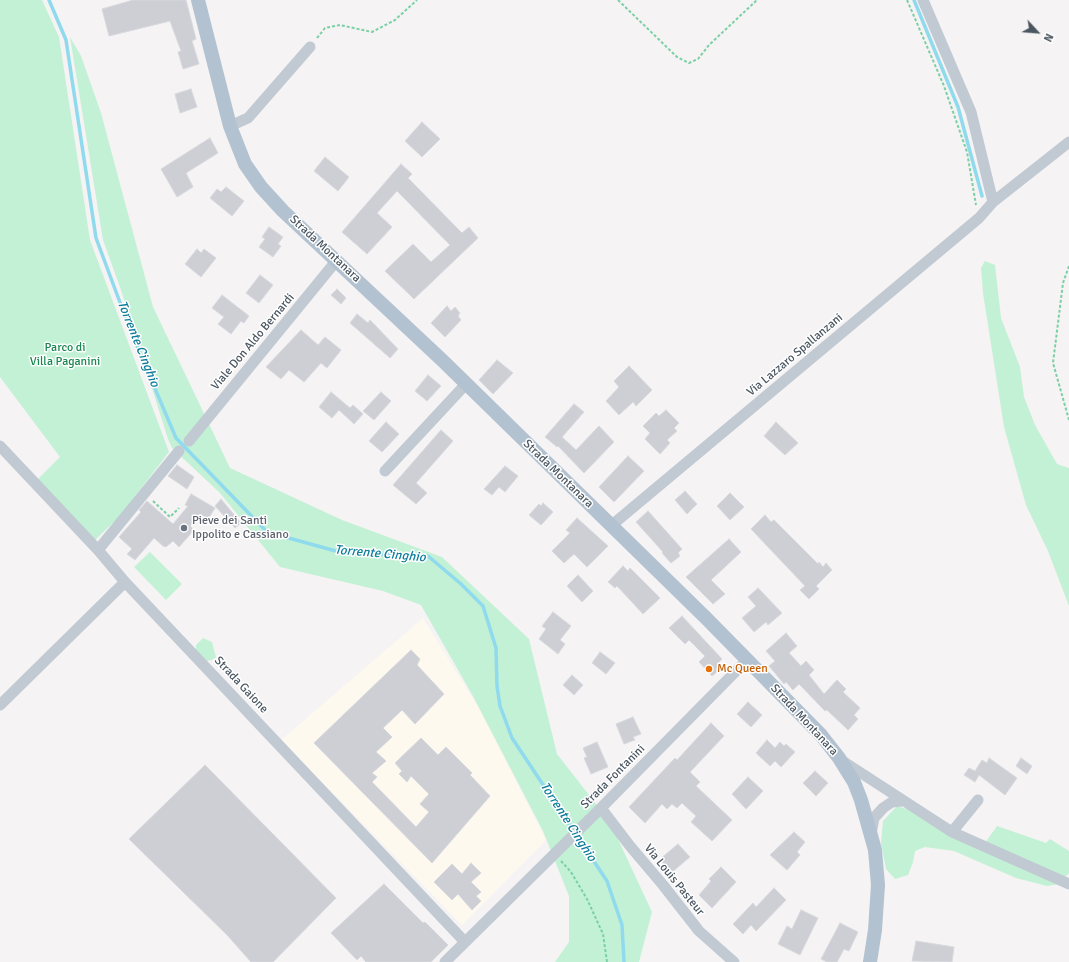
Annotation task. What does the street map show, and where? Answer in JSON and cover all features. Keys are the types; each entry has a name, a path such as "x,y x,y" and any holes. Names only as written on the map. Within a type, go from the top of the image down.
{"main road":[{"name":"Strada Montanara","path":"198,0 230,126 245,164 261,187 283,211 337,260 612,525 747,660 821,736 839,758 854,782 871,834 878,885 875,930 870,962"}],"street":[{"path":"923,0 971,112 994,202"},
{"path":"230,126 248,118 310,47"},
{"name":"Via Lazzaro Spallanzani","path":"612,525 979,218 994,202 1069,142"},
{"name":"Viale Don Aldo Bernardi","path":"188,440 337,260"},
{"path":"385,471 466,384"},
{"name":"Strada Gaione","path":"0,446 98,550 125,582 465,942"},
{"path":"98,550 179,451"},
{"path":"0,705 125,582"},
{"name":"Strada Fontanini","path":"445,962 553,858 585,823 747,660"},
{"path":"839,758 952,832 1069,884"},
{"path":"871,834 874,818 883,808 892,802 902,800"},
{"path":"952,832 978,800"},
{"name":"Via Louis Pasteur","path":"601,808 630,846 664,885 699,931 734,962"}],"path":[{"path":"310,47 325,28 340,25 372,32 395,20 417,0"},
{"path":"618,0 677,57 688,63 698,59 709,45 757,0"},
{"path":"907,0 944,86 967,152 979,218"},
{"path":"1069,266 1064,283 1053,363 1069,420"},
{"path":"144,492 170,517 180,508"},
{"path":"553,858 571,872 587,899 603,934 607,962"}],"shaded area":[{"path":"423,618 479,709 546,840 462,925 281,740"}],"green space":[{"name":"Parco di Villa Paganini","path":"0,0 42,0 59,37 90,240 169,452 119,517 94,541 36,481 60,457 0,377"},
{"path":"70,37 81,56 101,113 153,307 230,468 342,520 442,557 529,639 557,754 610,822 652,912 639,962 555,962 569,942 569,896 543,831 474,698 421,605 383,591 280,567 220,493 172,448 121,290 103,240"},
{"path":"985,261 995,265 1001,318 1020,367 1024,397 1035,425 1057,464 1069,468 1069,606 1048,551 1026,505 1004,427 983,293 981,268"},
{"path":"150,552 182,584 166,600 134,567"},
{"path":"203,638 212,642 216,657 212,660 207,661 196,651 196,645"},
{"path":"897,806 910,810 980,850 997,826 1046,843 1050,839 1069,851 1069,873 1059,884 1047,886 1016,878 954,851 925,847 915,851 908,875 895,879 886,869 881,843 883,821"}],"building":[{"path":"133,0 186,0 196,39 192,41 199,64 183,69 178,52 181,51 170,21 109,36 102,9"},
{"path":"191,89 197,107 180,113 175,94"},
{"path":"422,122 440,139 422,157 405,141"},
{"path":"210,138 218,153 186,173 193,187 177,197 161,169"},
{"path":"325,157 349,177 338,191 314,171"},
{"path":"401,164 412,174 408,178 462,233 469,227 478,238 414,299 385,271 413,244 431,262 450,245 397,191 377,213 392,227 367,254 342,232"},
{"path":"226,187 244,201 232,216 210,198 217,189 221,192"},
{"path":"269,227 283,237 278,244 281,246 273,257 259,247 265,239 262,237"},
{"path":"197,249 201,253 204,249 216,258 201,277 185,264"},
{"path":"260,275 273,285 259,303 246,293"},
{"path":"337,289 346,298 341,304 331,295"},
{"path":"222,295 249,316 244,323 241,321 231,334 218,324 224,317 212,308"},
{"path":"447,306 451,311 455,307 460,313 458,316 461,320 445,337 431,323"},
{"path":"357,314 368,323 370,320 398,349 390,358 350,323"},
{"path":"301,330 318,345 325,337 341,350 327,368 321,363 304,382 289,370 281,379 266,367"},
{"path":"497,360 513,373 493,394 479,380"},
{"path":"629,366 652,390 636,406 633,402 619,415 606,401 619,387 614,381"},
{"path":"428,375 441,386 427,401 415,391"},
{"path":"331,392 350,408 353,405 363,414 354,424 339,410 332,418 319,407"},
{"path":"381,392 391,401 374,420 363,411"},
{"path":"574,404 584,412 562,437 576,450 599,426 614,442 584,473 558,446 557,447 545,437"},
{"path":"666,410 679,423 674,428 677,431 667,440 670,443 660,454 645,439 650,433 643,426 656,413 659,416"},
{"path":"386,422 399,434 382,452 369,441"},
{"path":"776,422 798,443 785,455 764,436"},
{"path":"441,430 453,441 416,483 427,493 416,504 393,485"},
{"path":"628,456 644,471 614,502 599,487"},
{"path":"177,465 194,477 187,489 168,476"},
{"path":"505,466 518,476 505,492 499,487 492,495 484,489"},
{"path":"685,491 697,504 687,514 675,500"},
{"path":"730,493 744,507 730,520 717,506"},
{"path":"191,494 215,508 208,519 200,514 190,526 194,530 179,547 173,541 166,547 163,546 154,538 135,560 127,554 132,549 119,537 141,512 139,510 147,501 173,524 188,506 185,505"},
{"path":"221,499 241,523 235,528 215,506"},
{"path":"543,503 553,512 541,525 529,515 539,504 541,506"},
{"path":"648,511 682,549 678,553 680,556 671,563 636,522"},
{"path":"765,515 771,522 774,520 818,564 819,562 823,567 826,563 832,570 816,586 819,589 809,599 800,590 805,586 751,529"},
{"path":"577,518 608,546 587,567 574,554 564,563 552,551 570,533 566,530"},
{"path":"729,539 741,552 711,580 725,594 713,604 686,577"},
{"path":"623,566 628,571 630,568 660,598 643,614 617,586 615,588 608,582"},
{"path":"578,575 593,591 582,602 567,586"},
{"path":"758,588 782,613 768,625 766,622 754,632 742,618 756,606 748,597"},
{"path":"553,612 571,626 560,640 565,644 558,654 539,639 546,629 542,626"},
{"path":"682,616 722,659 719,662 723,667 712,676 699,662 705,656 689,640 685,644 669,628"},
{"path":"786,633 797,646 789,653 801,666 806,661 814,670 809,675 824,694 837,680 846,689 843,692 860,708 854,715 858,719 848,730 827,710 825,711 799,684 793,690 786,682 784,684 769,666 775,661 766,651"},
{"path":"411,650 420,659 417,665 444,694 415,724 402,710 383,728 392,737 376,752 386,761 372,773 377,777 372,782 416,827 429,812 420,804 429,794 411,776 407,782 399,774 402,771 395,763 421,738 438,755 446,747 472,773 470,775 490,796 432,863 314,743"},
{"path":"600,652 615,663 606,674 592,663"},
{"path":"572,675 583,685 574,695 563,685"},
{"path":"748,702 762,715 751,727 737,714"},
{"path":"633,717 641,734 633,737 635,740 624,744 616,724"},
{"path":"711,723 724,736 690,772 700,782 696,786 732,820 712,841 691,822 696,816 682,803 677,808 672,804 667,809 662,804 645,823 629,807 675,758 677,760"},
{"path":"767,740 775,748 780,742 784,746 786,744 795,752 781,767 775,761 770,766 756,753"},
{"path":"597,742 608,767 591,774 584,758 587,757 583,748"},
{"path":"989,758 1017,778 1005,795 979,775 975,782 964,775 969,768 975,771 982,760 987,763"},
{"path":"1021,758 1032,766 1027,774 1016,766"},
{"path":"205,765 336,898 273,962 251,962 227,935 129,839"},
{"path":"815,771 828,783 816,796 803,783"},
{"path":"748,777 763,791 746,809 732,794"},
{"path":"794,832 805,842 797,852 800,855 787,870 770,855"},
{"path":"678,844 690,857 671,873 660,859"},
{"path":"471,863 481,873 471,882 481,892 476,896 481,901 472,910 458,894 452,900 434,882 452,864 462,874"},
{"path":"721,867 736,882 712,908 699,895 711,881 709,879"},
{"path":"384,884 423,923 425,922 448,945 431,962 366,962 361,956 357,960 331,933"},
{"path":"774,888 786,900 756,931 751,925 743,934 733,924 753,903 756,907"},
{"path":"801,910 818,918 800,955 778,944 787,926 792,929"},
{"path":"840,923 858,932 849,951 844,949 837,962 827,962 821,959"},
{"path":"916,941 954,947 952,962 912,961"}],"waterway":[{"name":"Torrente Cinghio","path":"49,0 66,40 96,238 131,332 176,438 267,532 343,553 428,556 461,584 483,606 496,648 497,686 500,706 512,738 607,881 622,925 624,962"},
{"path":"914,0 958,107 982,196"}],"place":[{"name":"Pieve dei Santi Ippolito e Cassiano","path":"184,528"},
{"name":"Mc Queen","path":"709,669"}]}
